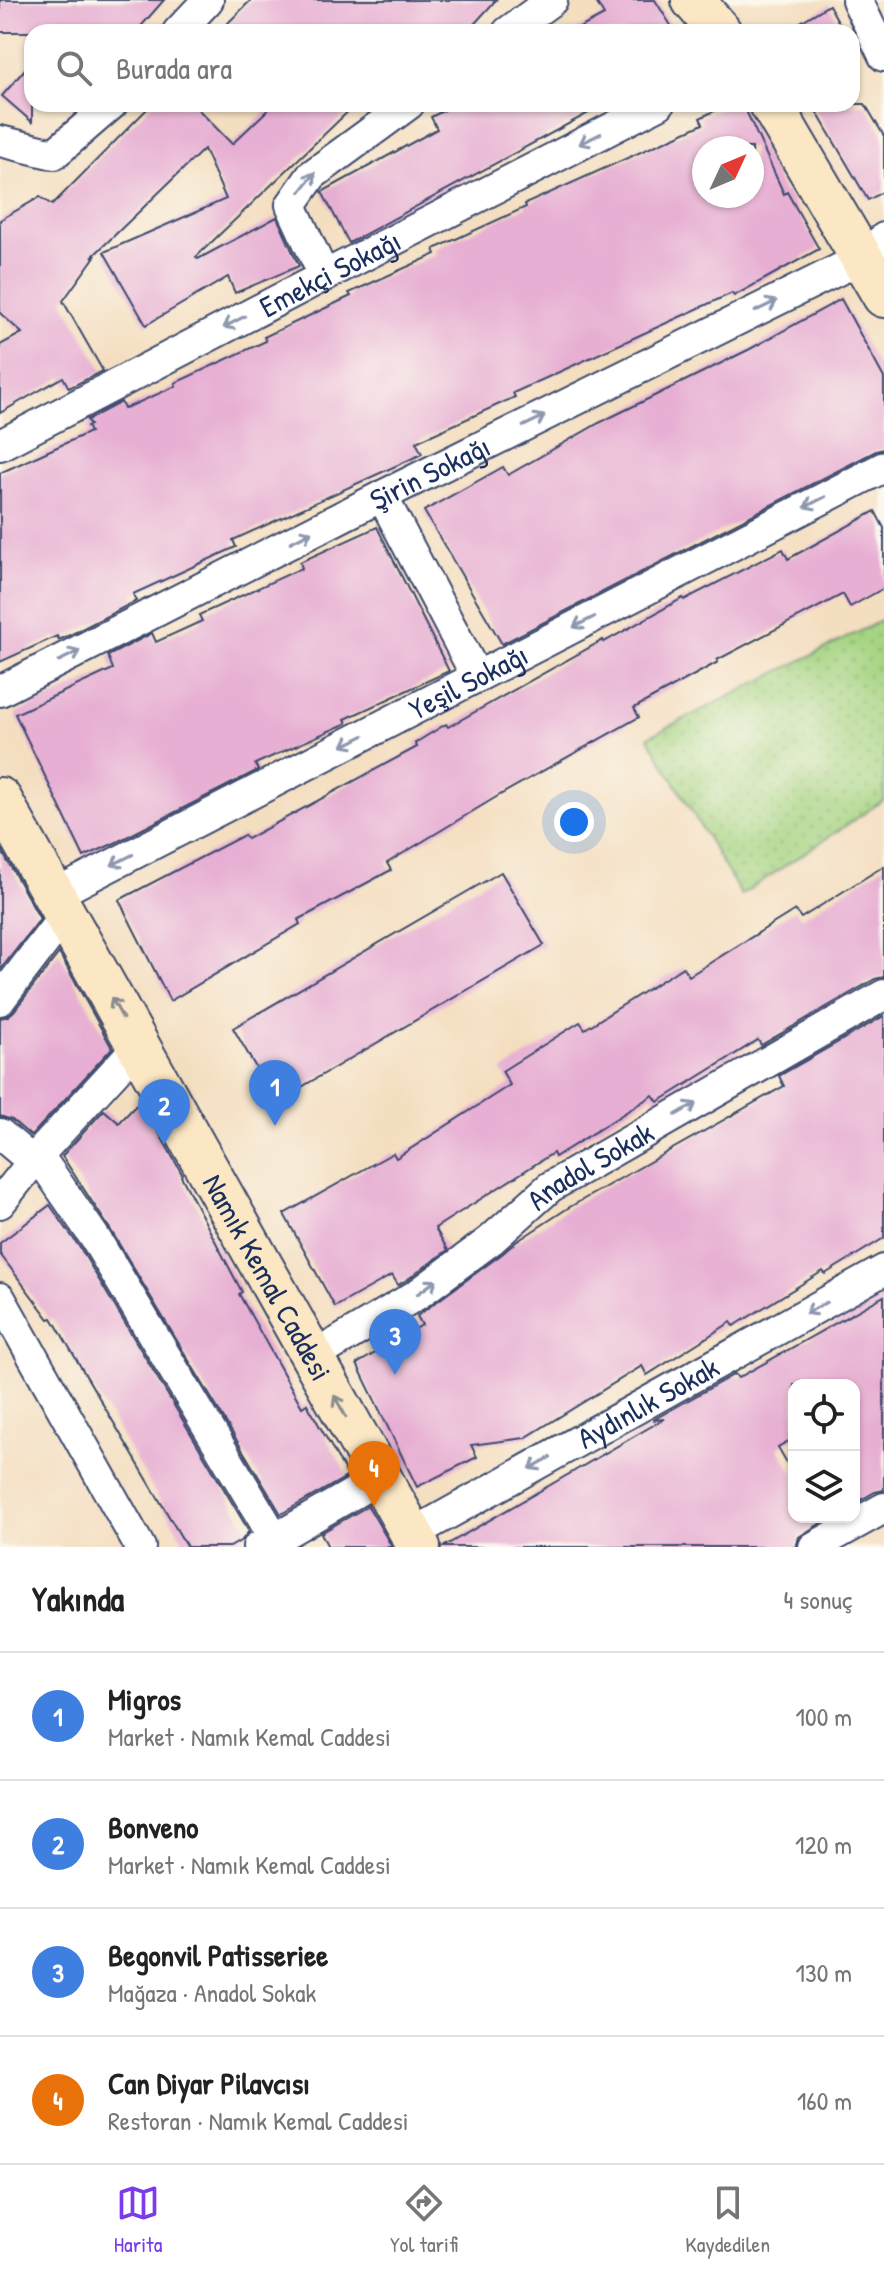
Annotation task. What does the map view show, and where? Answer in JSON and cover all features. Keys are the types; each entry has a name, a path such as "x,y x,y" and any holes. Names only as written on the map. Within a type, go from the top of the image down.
{"main road":[{"path":"693,0 713,24"},
{"path":"777,112 873,248 884,296"},
{"name":"Namık Kemal Caddesi","path":"0,799 415,1541"}],"street":[{"path":"186,24 208,0"},
{"path":"519,24 552,0"},
{"path":"857,0 884,56"},
{"path":"0,142 54,154 103,112"},
{"path":"324,276 291,205 312,175 398,112"},
{"name":"Emekçi Sokağı","path":"0,445 643,112"},
{"name":"Şirin Sokağı","path":"0,691 873,248"},
{"name":"Yeşil Sokağı","path":"59,905 477,677 884,467"},
{"path":"382,496 477,677"},
{"path":"0,1000 59,905"},
{"name":"Anadol Sokak","path":"313,1357 418,1294 491,1240 550,1187 884,995"},
{"path":"0,1203 35,1158 138,1046"},
{"path":"0,1134 35,1158 95,1238 267,1543 380,1478"},
{"name":"Aydınlık Sokak","path":"415,1541 884,1270"},
{"path":"0,1298 140,1547"},
{"path":"814,1547 884,1508"}],"green space":[{"path":"884,619 884,800 741,895 648,737"}],"building":[{"path":"0,0 164,0 143,24 24,24 24,32 0,32"},
{"path":"251,0 496,0 474,24 227,24"},
{"path":"595,0 655,0 670,24 587,24 604,15"},
{"path":"829,5 840,24 797,24"},
{"path":"24,70 24,112 32,112 32,122 2,96"},
{"path":"860,104 865,104 884,136 884,191 868,200 817,112 860,112"},
{"path":"144,112 201,112 232,144 266,112 348,112 196,257 198,259 277,217 299,266 235,293 228,277 146,325 104,252 226,199 204,149 92,257 96,255 63,301 103,371 69,388 63,377 0,413 0,345 22,333 0,313 0,220 40,197 52,205"},
{"path":"441,112 590,112 349,243 322,192 437,129 431,117"},
{"path":"712,112 747,112 758,136 692,136 692,208 764,208 764,150 784,194 787,192 819,249 734,296 732,293 513,393 515,397 416,442 422,454 233,540 236,547 133,594 136,601 72,634 59,640 57,636 0,662 0,473 90,432 87,420 121,402 124,409 176,386 175,383 266,341 264,337 351,296 349,293 436,254 434,249 526,207 525,204 703,124 700,118"},
{"path":"841,299 884,378 884,449 502,644 424,511 503,467 508,475 599,423 750,349"},
{"path":"875,511 884,528 884,588 850,607 843,594 634,708 639,717 387,863 391,870 298,920 300,924 170,1001 119,900 244,835 247,839 417,747 415,743 446,724 448,727 683,598 783,549 788,559"},
{"path":"377,527 449,671 345,719 347,723 255,764 258,770 84,857 15,714 113,669 108,656 152,633 156,642 202,621 199,615 302,568 300,562"},
{"path":"0,848 40,919 0,970"},
{"path":"884,866 884,977 875,979 761,1045 758,1040 658,1102 653,1095 555,1157 553,1153 435,1228 448,1250 408,1279 398,1285 392,1275 335,1307 284,1214 393,1153 396,1158 510,1085 502,1071 580,1022 585,1029 683,967 689,976 795,910 801,918"},
{"path":"501,872 544,945 276,1102 233,1028"},
{"path":"59,953 112,1048 31,1136 12,1120 0,1116 0,1018 14,1011"},
{"path":"884,1016 884,1238 825,1274 823,1271 734,1326 731,1322 647,1375 642,1366 525,1438 471,1445 477,1457 417,1487 357,1364 422,1325 417,1316 516,1242 568,1208 784,1086 779,1076"},
{"path":"141,1100 242,1292 239,1294 302,1407 307,1404 348,1476 281,1514 110,1229 62,1156 104,1110 119,1123"},
{"path":"50,1205 80,1248 249,1531 230,1547 187,1547 52,1318 49,1319 0,1254 0,1243"},
{"path":"884,1296 884,1490 860,1501 860,1379 788,1379 788,1441 778,1447 788,1464 788,1523 821,1523 799,1537 796,1547 443,1547 664,1419 653,1420 735,1374 738,1378"},
{"path":"368,1506 392,1547 328,1547 321,1533"}],"place":[{"name":"Migros","path":"275,1126"},
{"name":"Bonveno","path":"164,1145"},
{"name":"Begonvil Patisseriee","path":"395,1375"},
{"name":"Can Diyar Pilavcısı","path":"374,1507"}]}
